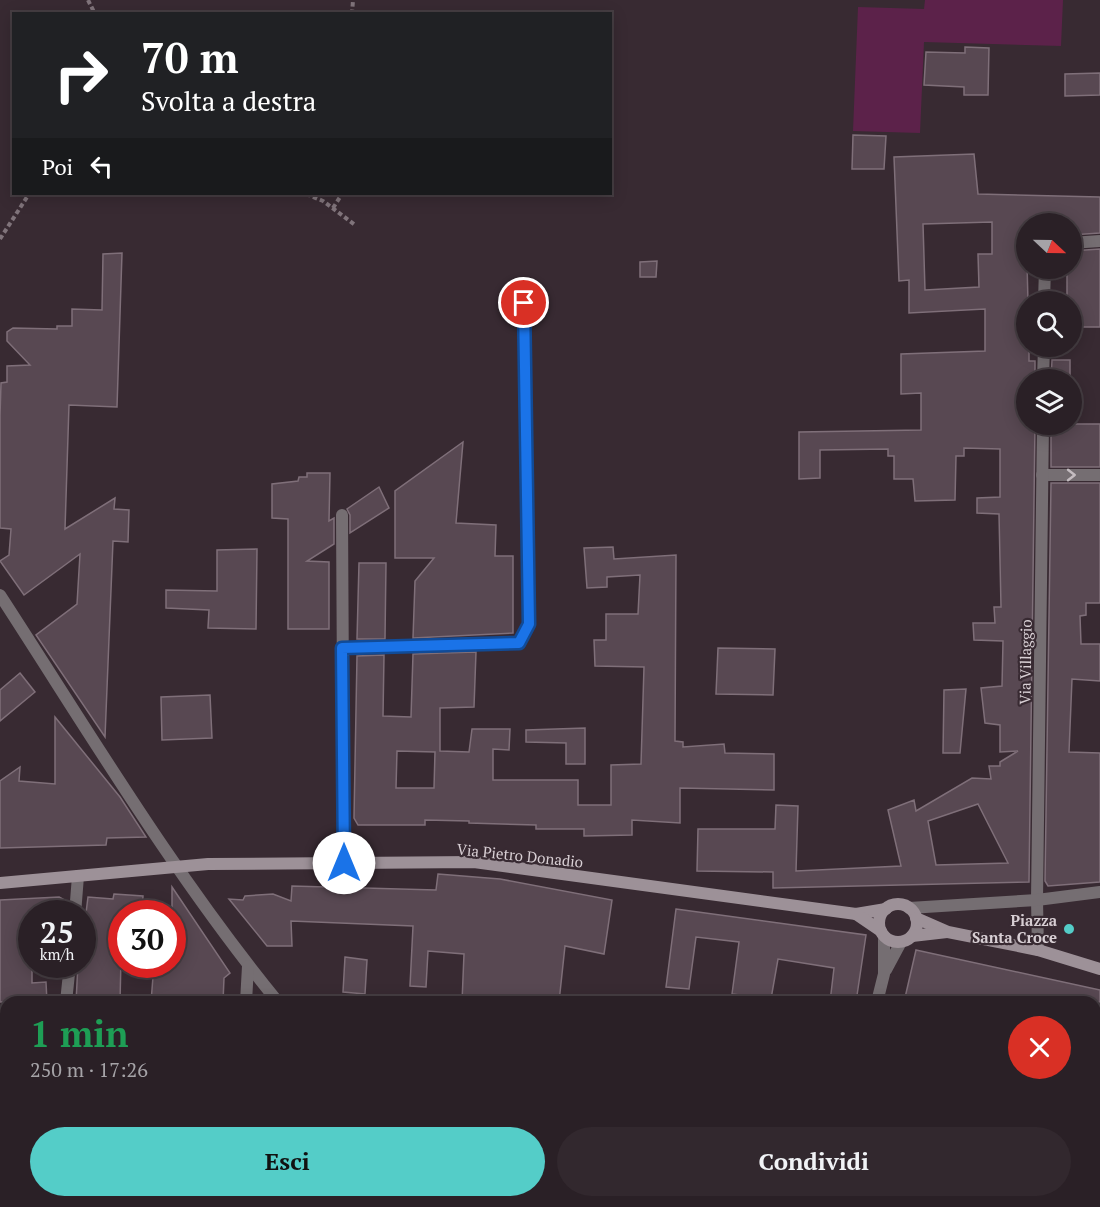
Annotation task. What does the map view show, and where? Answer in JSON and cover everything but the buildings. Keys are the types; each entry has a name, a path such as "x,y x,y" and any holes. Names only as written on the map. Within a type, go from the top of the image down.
{"main road":[{"name":"Via Pietro Donadio","path":"0,883 178,867 474,862 856,914 886,909"},
{"path":"948,932 907,939 883,934 880,919 886,909 897,904 948,932 1038,950 1100,969"},
{"path":"907,939 913,913"},
{"name":"Via Pietro Donadio","path":"856,914 883,934"}],"street":[{"path":"1082,242 1100,241"},
{"path":"342,648 519,643 529,624 524,303"},
{"name":"Via Villaggio","path":"1038,950 1043,435"},
{"path":"1042,476 1100,475"},
{"path":"342,515 344,863"},
{"path":"0,595 178,867 248,966 273,996"},
{"path":"76,900 78,876"},
{"path":"913,913 1100,892"},
{"path":"878,996 884,974 883,934"},
{"path":"884,974 907,939"},
{"path":"246,996 248,966"},
{"path":"67,996 69,978"}],"path":[{"path":"0,239 28,195"},
{"path":"308,195 333,208 355,225"},
{"path":"333,208 341,195"}],"shaded area":[{"path":"925,0 1063,0 1061,46 924,42 920,133 853,131 858,7 924,9"}],"place":[{"name":"Piazza Santa Croce","path":"1069,929"}],"route":[{"path":"344,863 342,648 519,643 529,624 524,303"}]}
